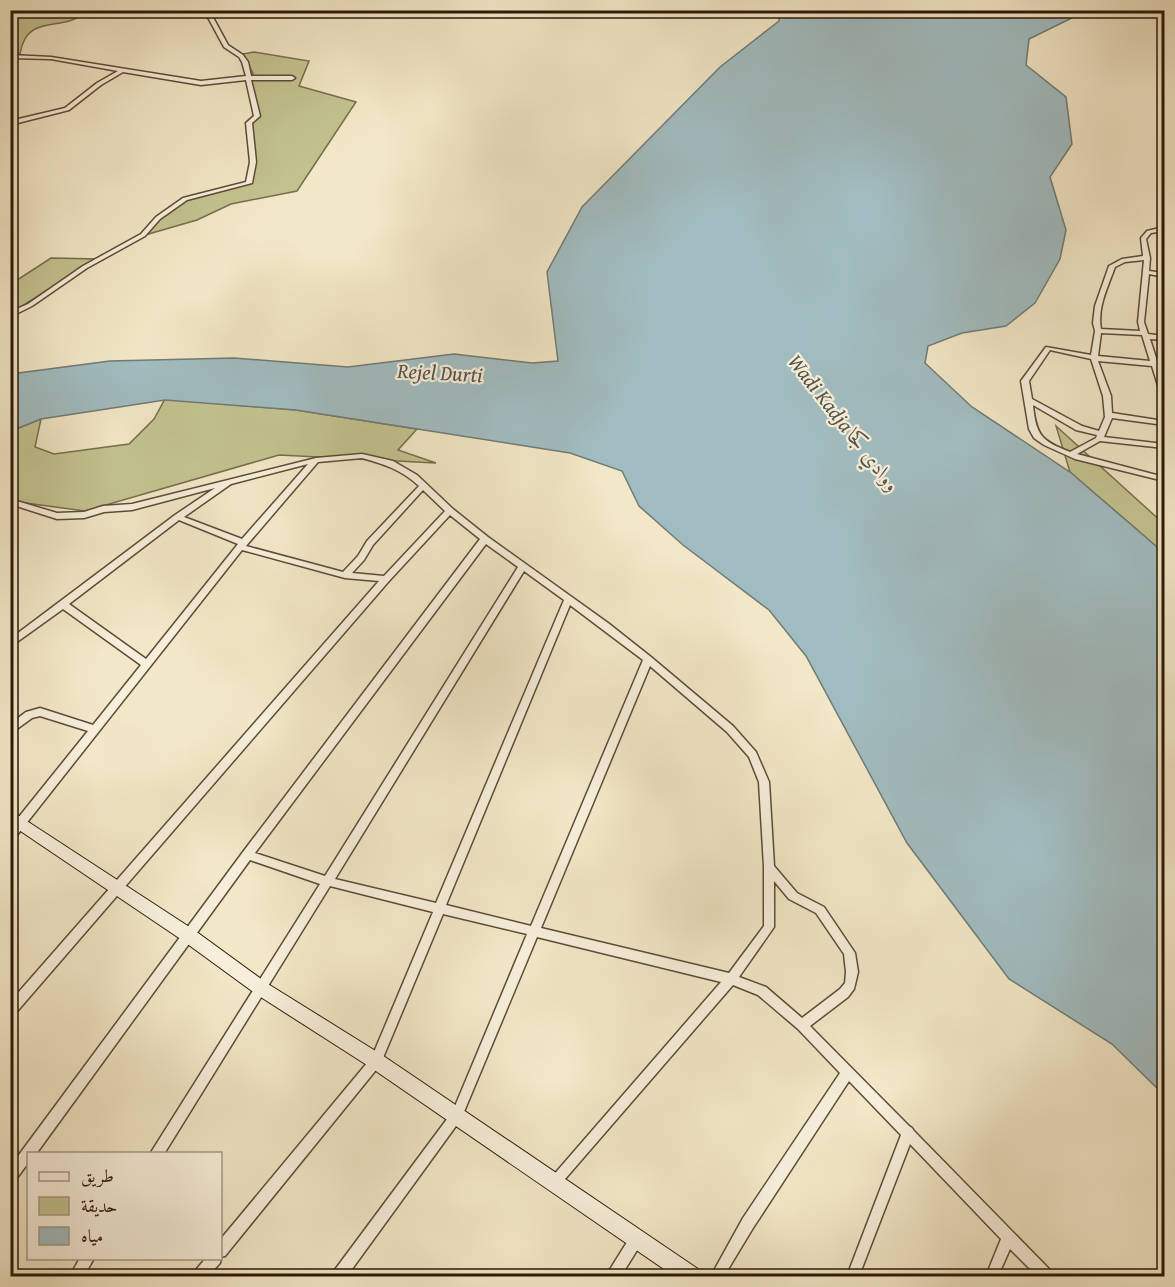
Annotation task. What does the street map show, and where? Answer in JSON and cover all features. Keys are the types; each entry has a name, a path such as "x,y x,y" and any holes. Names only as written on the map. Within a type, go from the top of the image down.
{"street":[{"path":"10,13 28,10"},
{"path":"10,315 30,305 85,267 143,235 158,218 185,199 249,183 253,162 249,123 257,116 249,78 245,62 241,56 226,46 206,10"},
{"path":"10,56 40,57 201,83 249,78 292,78"},
{"path":"10,123 67,109 99,84 121,71"},
{"path":"1164,229 1149,232 1143,239 1147,258 1140,311 1164,392"},
{"path":"1072,454 1101,436 1110,415 1103,382 1094,358 1099,300 1112,266 1124,260 1147,258"},
{"path":"1146,272 1164,275"},
{"path":"1098,332 1145,334 1164,338"},
{"path":"1155,364 1094,358 1048,348 1025,381 1034,431 1038,437 1055,448 1072,454 1164,479"},
{"path":"1029,400 1079,428 1101,436 1164,446"},
{"path":"1110,415 1164,423"},
{"path":"10,501 49,514 67,516 103,509 132,507 316,460 346,456 374,459 403,469 484,539 605,625 648,659 730,729 756,760 764,782 769,867 769,927 731,979 555,1182"},
{"path":"316,460 242,545 95,729 14,825 116,887 188,935 262,989 457,1115 691,1276"},
{"path":"10,644 178,517 232,480"},
{"path":"345,575 361,558 370,543 422,487"},
{"path":"10,1011 386,579 450,511"},
{"path":"178,517 242,545 345,575 386,579"},
{"path":"29,1152 247,855 484,539"},
{"path":"157,1152 262,989 326,881 523,566"},
{"path":"222,1249 376,1061 568,600"},
{"path":"62,604 147,664"},
{"path":"339,1276 457,1115 648,659"},
{"path":"10,729 28,716 40,712 95,729"},
{"path":"247,855 326,881 731,979 762,991 802,1025 1046,1276"},
{"path":"769,867 793,896 820,910 849,953 852,972 850,985 844,993 802,1025"},
{"path":"717,1276 748,1223 848,1072"},
{"path":"853,1276 908,1132"},
{"path":"10,1178 27,1155"},
{"path":"992,1276 1008,1238"},
{"path":"614,1276 637,1239"},
{"path":"76,1276 87,1260"},
{"path":"200,1276 213,1260"}],"green space":[{"path":"31,10 86,11 77,18 30,32 20,54 11,56 10,13"},
{"path":"254,52 309,61 299,86 356,102 297,191 231,204 197,220 145,235 160,218 187,200 250,183 250,123 258,114 251,79 253,73 243,54"},
{"path":"51,258 97,259 11,313 11,284"},
{"path":"165,399 296,410 417,429 398,450 436,463 279,455 85,511 11,501 11,431 41,419 35,447 54,454 129,444 154,419"},
{"path":"1056,426 1164,524 1164,553 1070,472"}],"water":[{"path":"779,11 1086,11 1029,39 1026,65 1066,97 1072,144 1050,177 1066,230 1060,259 1035,303 1006,326 962,333 928,346 925,363 972,407 1070,472 1164,553 1164,1095 1112,1044 1009,979 907,843 806,656 769,610 683,545 639,506 622,471 570,453 296,410 165,400 41,419 11,431 11,374 110,361 234,358 348,367 454,354 532,363 558,361 547,272 582,207 720,67 779,21"}],"water label":[{"name":"Rejel Durti","path":"440,373"},
{"name":"Wadi Kadja ووادي كجا","path":"844,423"}]}
